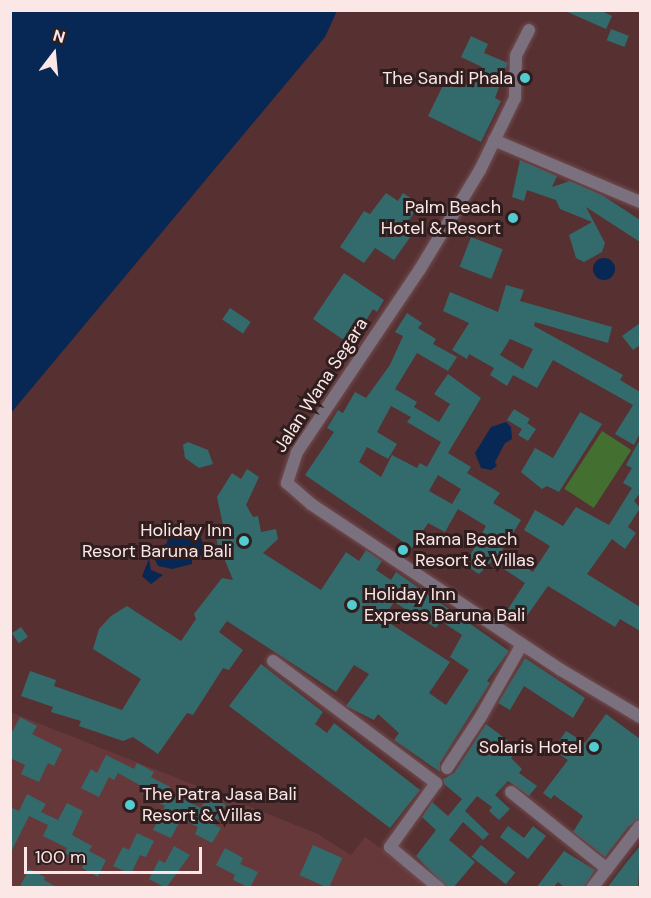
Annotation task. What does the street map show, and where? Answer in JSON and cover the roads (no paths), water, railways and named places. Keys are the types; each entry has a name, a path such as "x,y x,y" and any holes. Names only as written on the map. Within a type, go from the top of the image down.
{"street":[{"name":"Jalan Wana Segara","path":"530,30 516,56 515,98 494,140 420,269 297,452 287,483 310,504 522,644 640,717"},
{"path":"494,140 640,202"},
{"path":"447,768 522,644"},
{"path":"273,661 436,783 390,847 439,888"},
{"path":"511,792 607,869"},
{"path":"592,888 640,826"}],"water":[{"path":"11,10 337,11 325,37 11,413"},
{"path":"600,258 608,258 615,265 615,273 608,280 600,280 593,273 593,265"},
{"path":"506,422 511,427 512,439 505,443 495,462 497,466 491,470 481,468 475,453 491,427"},
{"path":"182,528 200,535 206,554 192,558 192,564 172,569 158,566 154,558 156,550 167,543 168,535"},
{"path":"149,559 151,570 163,575 151,584 142,576"}],"place":[{"name":"The Sandi Phala","path":"525,78"},
{"name":"Palm Beach Hotel & Resort","path":"513,218"},
{"name":"Holiday Inn Resort Baruna Bali","path":"244,541"},
{"name":"Rama Beach Resort & Villas","path":"403,550"},
{"name":"Holiday Inn Express Baruna Bali","path":"352,605"},
{"name":"Solaris Hotel","path":"594,747"},
{"name":"The Patra Jasa Bali Resort & Villas","path":"130,805"}]}
